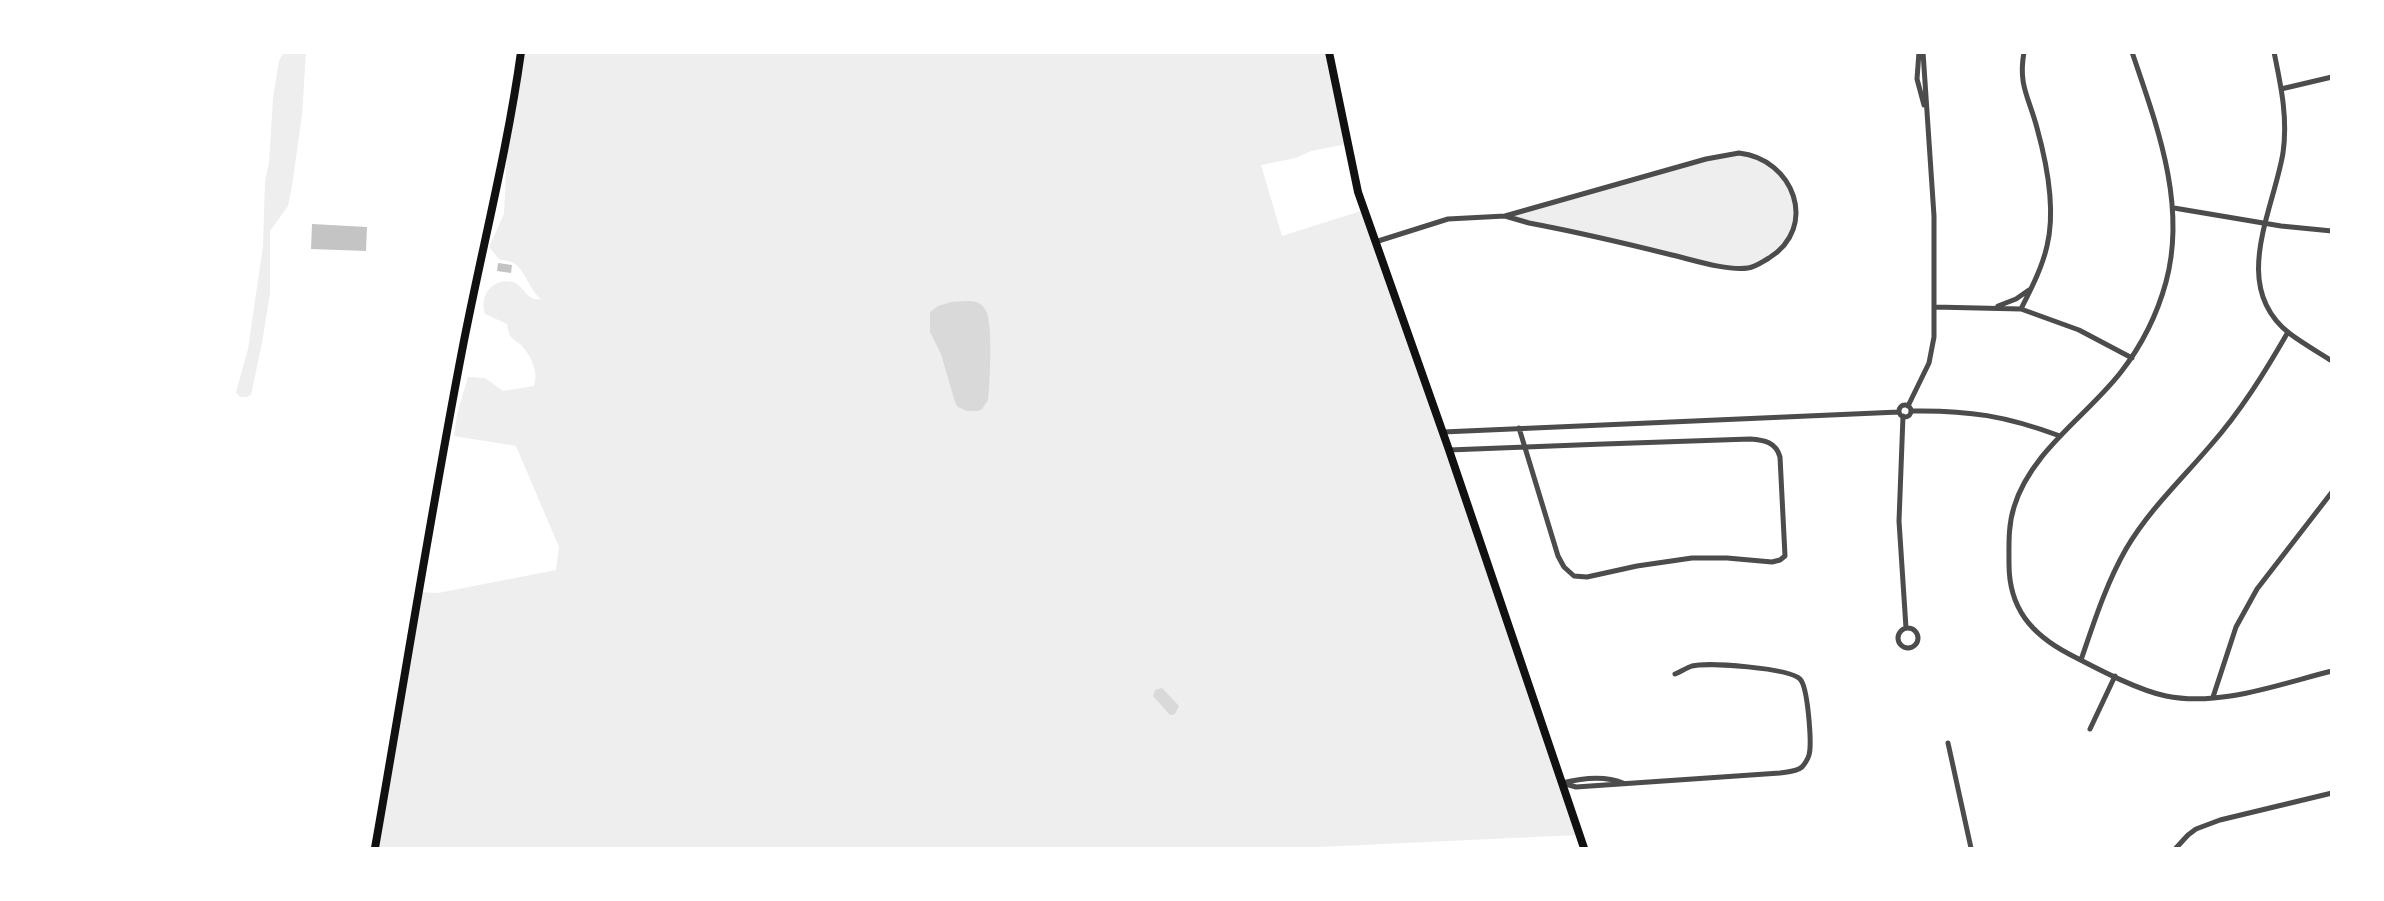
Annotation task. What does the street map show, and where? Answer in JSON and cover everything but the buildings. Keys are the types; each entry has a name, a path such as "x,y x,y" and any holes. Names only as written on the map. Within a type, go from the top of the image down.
{"main road":[{"path":"375,849 409,640 458,373 510,120 521,52"},
{"path":"1329,52 1358,192 1443,432 1584,849"}],"street":[{"path":"1443,432 1901,414 1908,416 1909,408 1929,363 1934,337 1934,216 1921,52"},
{"path":"2021,309 2044,258 2050,229 2045,162 2037,126 2024,91 2022,77 2024,52"},
{"path":"2132,52 2160,141 2174,208 2172,254 2167,279 2154,318 2132,358 2120,374 2060,436 2031,472 2014,506 2008,533 2009,579 2014,601 2025,620 2056,647 2115,676 2168,696 2195,699 2238,694 2331,671"},
{"path":"2274,52 2285,114 2283,150 2258,257 2258,282 2269,311 2288,332 2331,361"},
{"path":"2281,89 2331,77"},
{"path":"1375,242 1448,219 1505,216 1706,159 1739,153 1764,159 1782,174 1790,185 1795,199 1796,213 1787,239 1774,255 1758,265 1737,268 1505,216"},
{"path":"2174,208 2331,231"},
{"path":"1992,308 2011,301 2031,289"},
{"path":"1934,307 2021,309 2079,330 2132,358"},
{"path":"2081,660 2109,581 2127,548 2157,504 2210,446 2244,403 2288,332"},
{"path":"1906,628 1899,520 1901,406 1981,413 2026,423 2060,436"},
{"path":"1449,450 1524,447 1750,439 1765,441 1776,448 1780,457 1786,539 1786,552 1783,559 1772,562 1692,558 1637,566 1587,577 1574,576 1564,567 1558,556 1524,447 1519,428"},
{"path":"2213,697 2236,627 2256,589 2331,492"},
{"path":"1562,783 1611,778 1623,783 1795,771 1802,767 1809,757 1806,688 1799,677 1781,670 1717,665 1693,666 1675,674"},
{"path":"2090,729 2115,676"},
{"path":"1948,743 1971,849"},
{"path":"2176,849 2196,829 2220,820 2331,793"}],"shaded area":[{"path":"283,53 306,53 302,115 288,206 270,231 270,293 251,395 240,397 236,392 248,349 263,246 265,181 269,163 273,98 279,61"},
{"path":"521,53 1329,53 1347,144 1261,165 1282,236 1364,210 1578,835 1297,848 375,848 418,592 438,593 556,570 559,547 516,446 454,436 457,414 468,377 485,378 503,391 534,386 535,381 535,369 528,353 511,337 507,324 485,314 484,307 489,289 499,282 506,281 517,284 532,298 541,299 520,268 508,261 500,260 489,247 504,214 508,130"},
{"path":"1739,153 1764,159 1790,185 1796,213 1787,239 1758,265 1737,268 1505,216 1706,159"},
{"path":"967,301 983,306 990,328 988,400 978,411 967,411 958,407 941,354 930,332 930,312 938,306 951,302"},
{"path":"1162,688 1179,706 1175,714 1170,715 1153,696 1155,690"}]}
